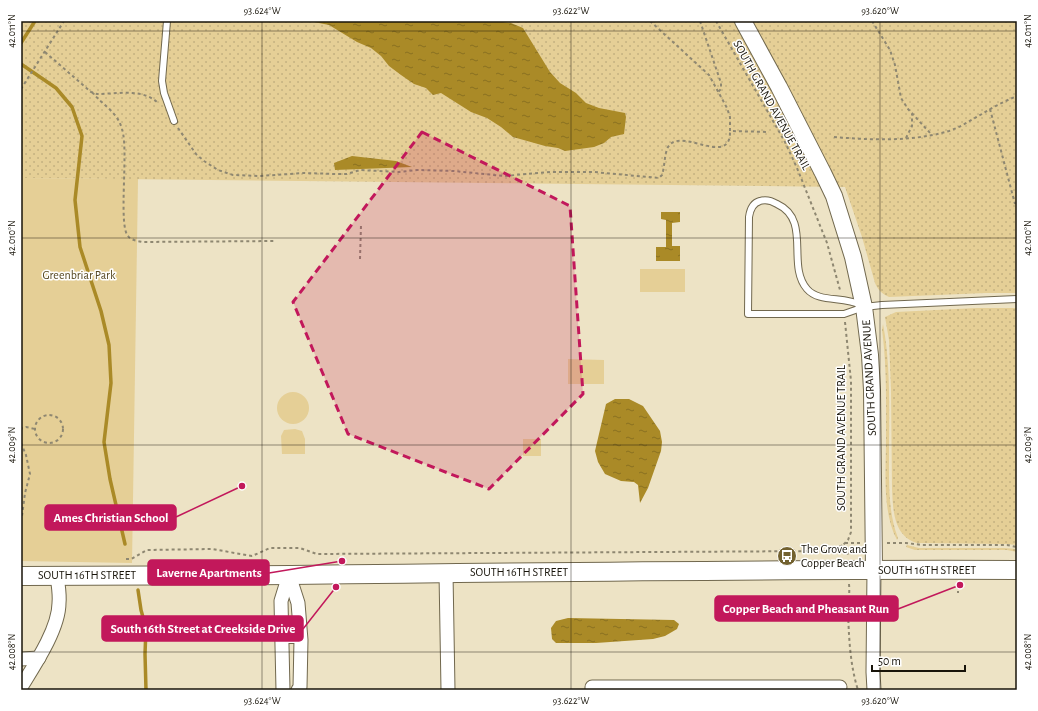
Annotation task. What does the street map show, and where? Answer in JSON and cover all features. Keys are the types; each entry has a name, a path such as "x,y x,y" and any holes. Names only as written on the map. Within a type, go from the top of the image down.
{"main road":[{"name":"SOUTH 16TH STREET","path":"21,576 289,575 446,572 1017,570"}],"street":[{"name":"SOUTH GRAND AVENUE","path":"743,21 802,130 834,196 853,257 864,307 870,356 872,390 874,690"},
{"path":"446,572 448,690"},
{"path":"21,687 47,643 55,624 60,604 57,575"},
{"path":"283,690 282,601 289,575"},
{"path":"289,575 298,603 301,640 300,687 298,690"},
{"path":"21,659 38,658"},
{"path":"592,688 840,687"}],"lane":[{"path":"167,21 162,81 164,93 174,121"},
{"path":"864,307 853,301 824,298 814,295 807,290 799,276 796,228 792,218 781,205 773,201 764,200 756,202 750,209 749,217 748,314 844,314 864,307 1017,299"},
{"path":"282,640 301,640"}],"path":[{"path":"21,89 64,21"},
{"path":"174,121 189,144 204,161 233,176 304,173 347,174 360,170 399,172 417,170 454,171 504,176 550,172 607,172 659,178 662,175 669,146 673,142 678,140 709,146 726,145 729,140 730,117 709,75 650,21"},
{"path":"700,21 721,83 721,89 718,92"},
{"name":"SOUTH GRAND AVENUE TRAIL","path":"716,21 785,142 797,168 827,243 840,290"},
{"path":"872,21 890,50 895,65 901,98 912,114 931,134"},
{"path":"45,52 109,108 118,119 123,131 125,231 128,236 134,240 142,242 276,241"},
{"path":"91,92 97,94 144,94 153,98 158,103"},
{"path":"834,136 866,139 906,138 950,130 1017,96"},
{"path":"990,109 1015,204"},
{"path":"906,138 912,126 912,114"},
{"path":"730,130 769,132"},
{"path":"360,259 361,225"},
{"name":"SOUTH GRAND AVENUE TRAIL","path":"844,544 851,532 851,389 850,360 845,322"},
{"path":"47,415 56,417 63,424 64,429 58,441 49,444 41,441 35,429 38,420 47,415"},
{"path":"21,430 22,428 26,427 35,429"},
{"path":"21,443 26,455 30,474 21,516"},
{"path":"900,542 922,545 1007,545 1017,547"},
{"path":"844,544 848,550"},
{"path":"123,560 131,559 147,550 212,549 252,556 270,548 300,548 317,554 826,551 832,550 844,544 853,544"},
{"path":"958,584 958,594"},
{"path":"850,590 848,612 852,668 858,690"}],"highlighted area":[{"path":"422,132 570,206 583,394 489,489 348,434 293,302"}],"green space":[{"path":"21,21 1017,21 1017,293 889,297 884,295 875,283 862,237 845,187 21,178"},
{"name":"Greenbriar Park","path":"21,178 138,179 132,563 21,561"},
{"path":"640,269 685,269 685,292 640,292"},
{"path":"977,308 1017,308 1017,545 917,543 903,534 896,521 894,513 892,488 889,340 885,317 896,312"},
{"path":"883,324 886,340 888,373 890,497 892,518 898,538 897,540 889,517 886,491 886,385 882,330"},
{"path":"568,359 604,360 604,384 568,384"},
{"path":"290,392 296,392 306,399 309,408 308,414 302,421 296,424 290,424 280,417 277,411 277,405 284,395"},
{"path":"295,429 302,431 305,439 305,454 282,454 281,436 284,430"},
{"path":"523,439 541,439 541,456 523,456"},
{"path":"907,545 919,548 1004,548 1017,549 1017,552 1007,550 915,550 906,547"}],"water":[{"path":"309,21 495,21 511,23 523,28 550,72 560,83 576,93 586,103 599,108 625,113 624,134 611,137 604,143 594,147 565,151 513,137 487,118 471,112 441,93 433,95 426,88 414,84 389,66 381,56 371,48 357,42 329,25"},
{"path":"352,156 396,161 412,167 335,170 334,163"},
{"path":"661,212 680,212 680,222 672,223 672,246 680,246 680,261 656,261 656,247 666,247 666,220 661,219"},
{"path":"615,399 629,399 643,406 660,431 662,442 661,451 648,488 640,503 638,485 634,482 621,481 605,474 598,462 595,451 606,404"},
{"path":"568,618 674,620 679,624 677,629 665,636 653,639 596,643 556,643 552,639 551,628 556,621"}],"waterway":[{"path":"21,43 35,21"},
{"path":"21,64 56,88 72,107 82,136 75,200 80,247 101,311 109,345 111,383 104,442 110,479 125,544"},
{"path":"138,590 146,628 146,690"}],"place":[{"name":"Ames Christian School","path":"242,486"},
{"name":"The Grove and Copper Beach","path":"787,556"},
{"name":"Laverne Apartments","path":"342,561"},
{"name":"Copper Beach and Pheasant Run","path":"960,585"},
{"name":"South 16th Street at Creekside Drive","path":"336,587"}]}
